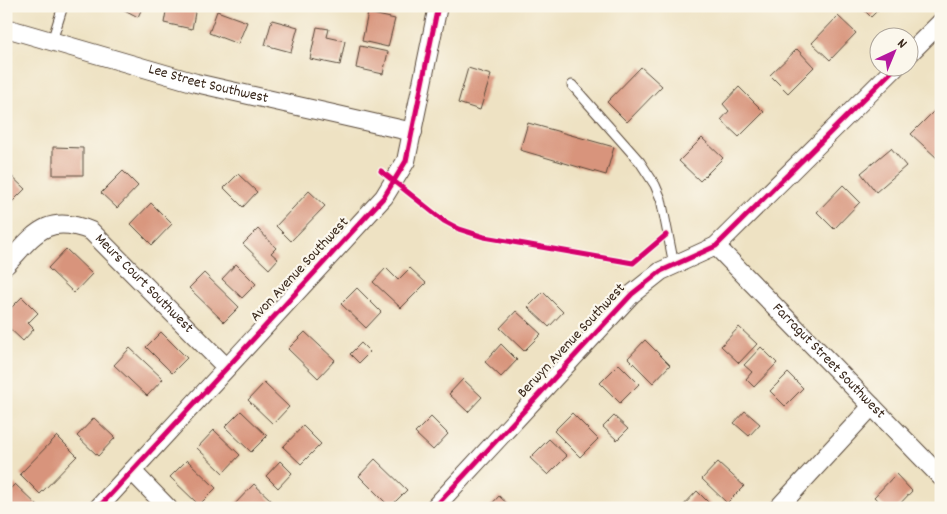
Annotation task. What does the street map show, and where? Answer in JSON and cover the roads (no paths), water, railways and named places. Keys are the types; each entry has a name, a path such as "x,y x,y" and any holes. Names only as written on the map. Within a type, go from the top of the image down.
{"street":[{"name":"Avon Avenue Southwest","path":"98,508 384,197 406,162 438,6"},
{"path":"920,43 941,22"},
{"name":"Lee Street Southwest","path":"6,28 196,83 413,132"},
{"name":"Berwyn Avenue Southwest","path":"434,508 632,294 661,271 716,246 885,78"},
{"name":"Meurs Court Southwest","path":"6,265 37,232 55,224 71,223 91,231 226,367"},
{"name":"Farragut Street Southwest","path":"716,246 941,477"},
{"path":"778,508 872,406"},
{"path":"132,471 168,508"}],"lane":[{"path":"52,41 63,6"},
{"path":"572,85 640,162 655,185 661,199 674,265"}]}
